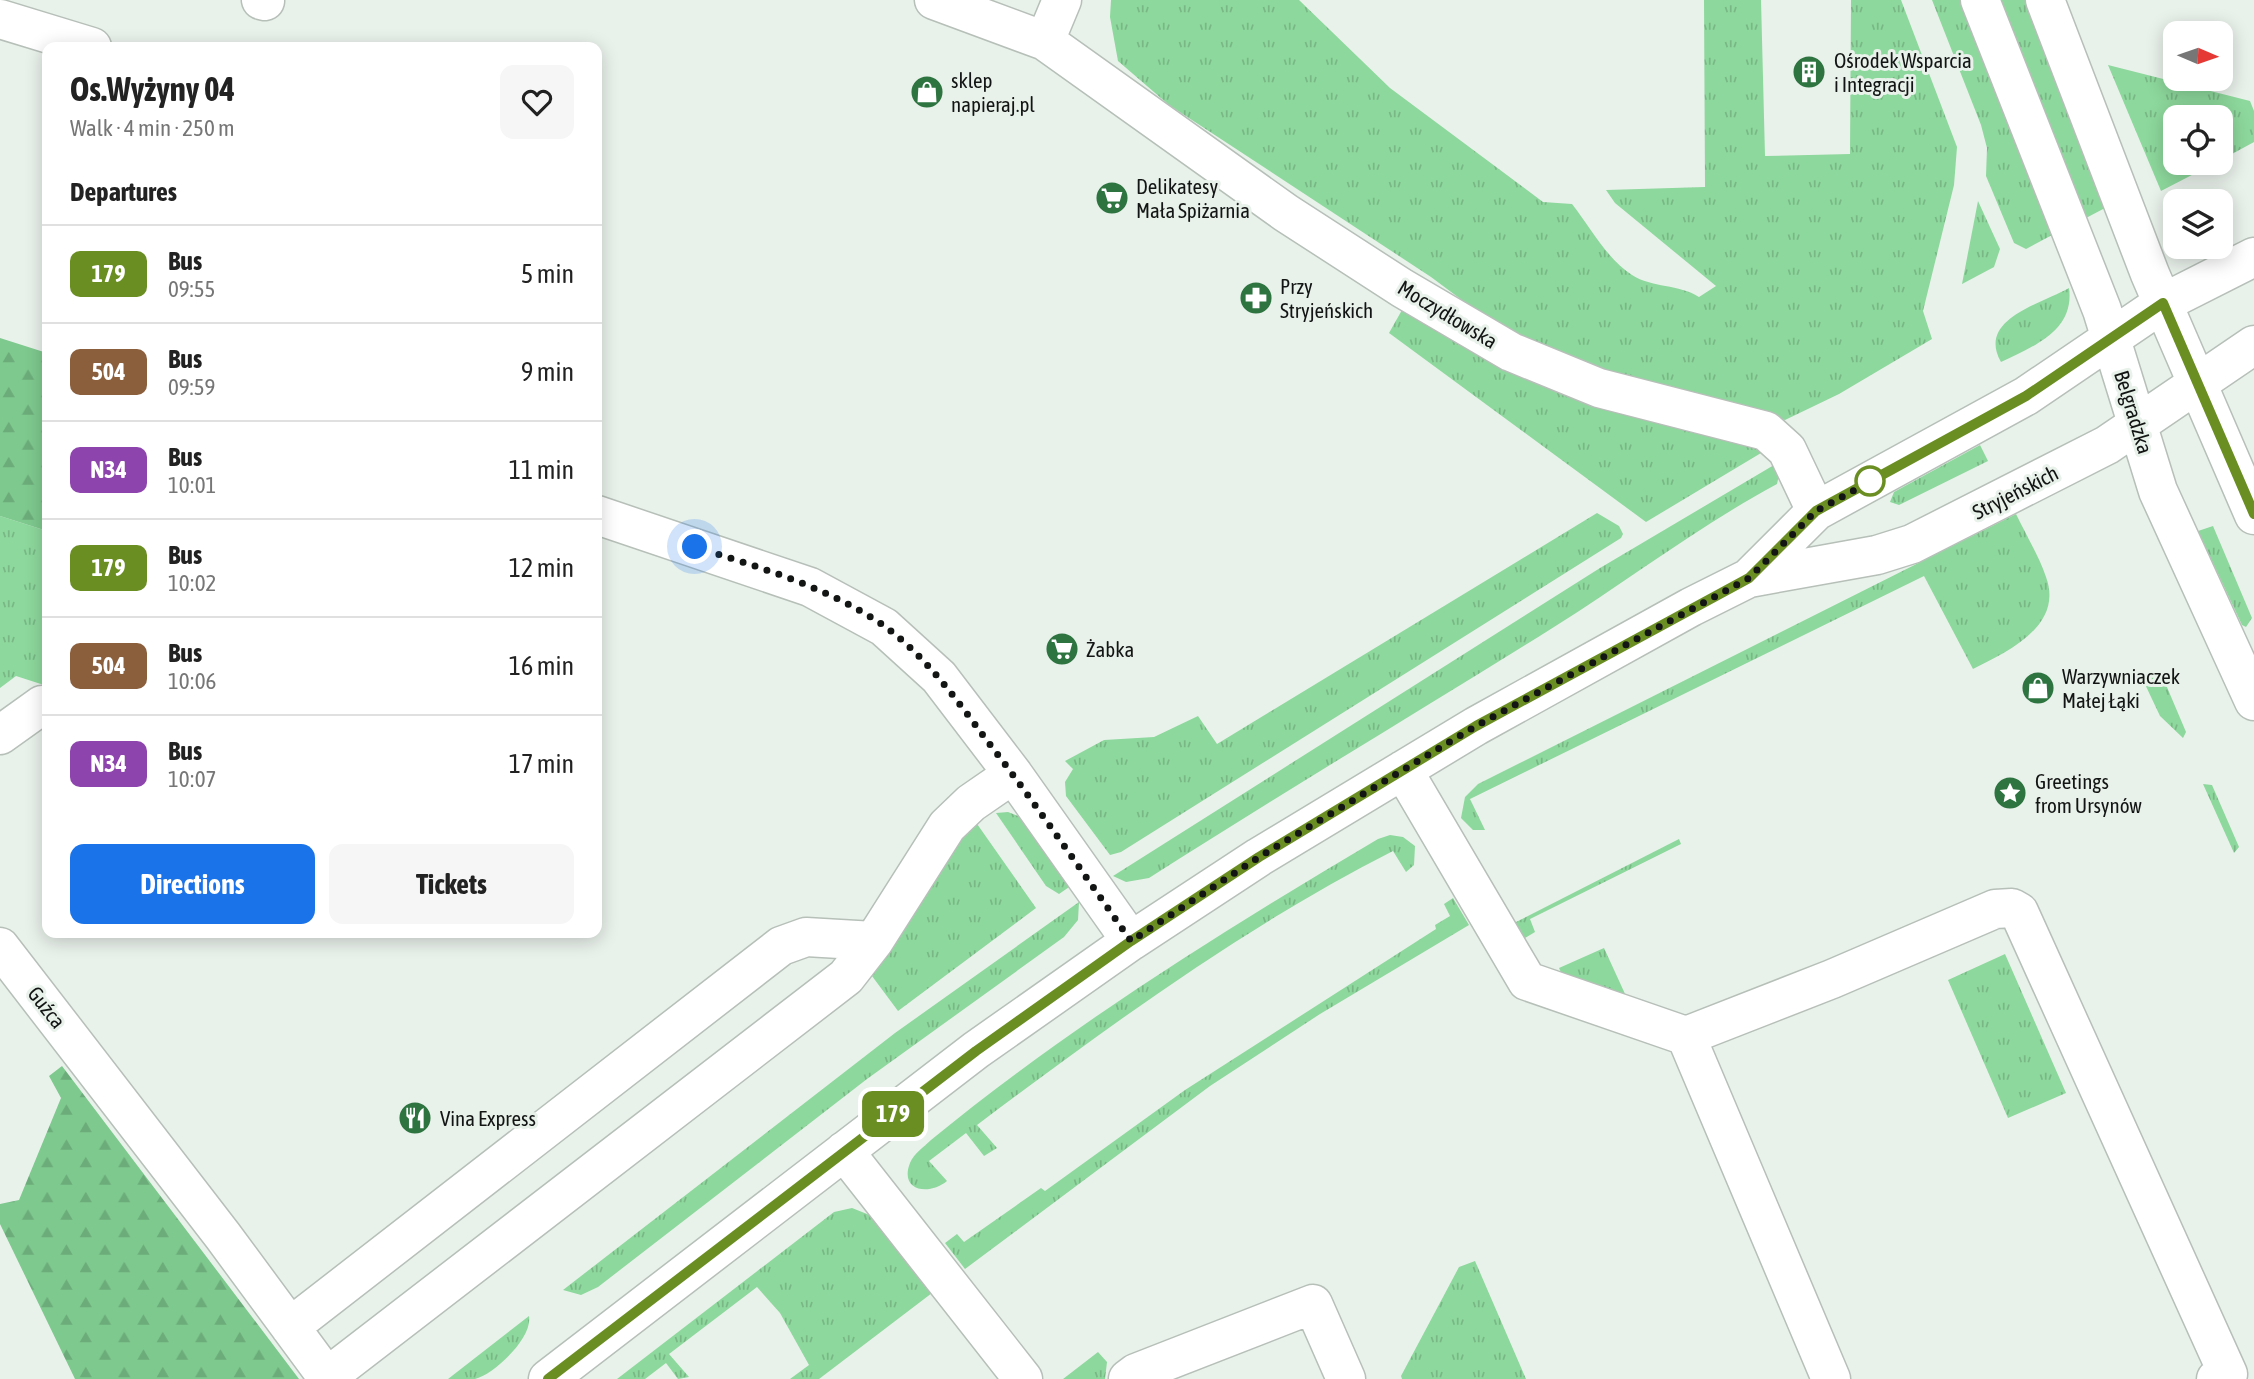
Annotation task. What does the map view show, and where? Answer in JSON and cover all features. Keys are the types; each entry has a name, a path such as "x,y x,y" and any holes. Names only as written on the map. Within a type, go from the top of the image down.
{"street":[{"name":"Moczydłowska","path":"934,0 1045,41 1286,213 1402,288 1511,352 1599,388 1766,431 1787,450 1816,511"},
{"path":"1045,41 1062,0"},
{"name":"Belgradzka","path":"1980,0 2111,338 2158,491 2254,701"},
{"path":"2045,0 2163,303 2254,515"},
{"path":"0,19 76,42"},
{"name":"Stryjeńskich","path":"548,1379 976,1051 1131,941 1259,857 1403,770 1577,669 1749,578 1816,511 2026,396 2163,303 2254,257"},
{"name":"Stryjeńskich","path":"1749,578 1877,555 1912,544 2107,445 2254,345"},
{"path":"602,517 810,587 876,620 939,677 1013,774 1131,941"},
{"path":"0,735 41,705"},
{"path":"1403,770 1527,981 1686,1036 1832,979 1995,909 2012,908 2019,912 2228,1374 2216,1379"},
{"path":"290,1326 780,946 806,937 874,941 947,825 971,803 1013,774"},
{"name":"Guźca","path":"0,947 327,1377 846,977 874,941"},
{"path":"1686,1036 1831,1379"},
{"path":"844,1151 1023,1379"},
{"path":"1128,1379 1136,1373 1314,1304 1346,1379"}],"green space":[{"path":"1111,0 1299,0 1390,88 1543,202 1572,204 1607,252 1632,275 1699,297 1716,286 1615,203 1606,190 1705,187 1704,0 1761,0 1765,156 1850,154 1851,0 1901,0 1957,147 1954,185 1923,311 1932,339 1839,394 1785,420 1592,366 1502,330 1431,277 1169,105 1118,61 1110,17"},
{"path":"1932,0 1961,0 2054,234 2026,249 2014,243 1986,176 1987,148 1981,125"},
{"path":"2001,0 2026,0 2105,208 2086,218"},
{"path":"2108,65 2163,79 2163,91 2211,91 2250,101 2254,111 2254,142 2233,153 2233,105 2163,105 2163,175 2192,175 2161,191"},
{"path":"1978,201 2000,249 1994,267 1962,284"},
{"path":"2069,288 2069,303 2065,316 2049,336 2001,362 1996,347 1997,335 2004,325 2028,308"},
{"path":"1402,310 1766,450 1646,522 1389,333"},
{"path":"0,338 42,351 42,529 0,516"},
{"path":"1980,445 1988,461 1899,505 1890,502 1894,492"},
{"path":"1774,465 1779,475 1777,484 1720,517 1504,658 1149,878 1126,882 1113,876 1600,568"},
{"path":"1597,513 1619,526 1623,534 1621,538 1121,852 1110,855 1066,796 1065,782 1073,769 1065,761 1104,740 1154,737 1198,716 1217,744"},
{"path":"2016,514 2043,569 2049,594 2047,610 2040,623 2029,635 2001,654 1973,669 1924,576 1470,799 1485,830 1473,830 1461,818 1465,797 1478,784"},
{"path":"0,516 42,529 42,684 16,676 0,688"},
{"path":"2213,526 2252,618 2246,627 2242,625 2198,531"},
{"path":"2161,673 2186,732 2183,738 2160,716 2143,680"},
{"path":"2203,784 2212,785 2239,847 2234,853"},
{"path":"1008,812 1023,818 1072,885 1059,894 1046,886 996,813"},
{"path":"975,821 1036,908 898,1011 872,976 934,877"},
{"path":"1390,835 1403,837 1415,846 1414,865 1406,872 1393,851 1338,880 1231,945 1077,1051 977,1125 997,1148 984,1156 966,1133 929,1161 947,1181 940,1186 924,1189 912,1185 908,1172 917,1153 1038,1058 1206,944 1378,839"},
{"path":"1679,839 1681,844 1530,919 1535,932 1525,938 1514,923"},
{"path":"1453,898 1469,925 1320,1014 1210,1086 965,1269 945,1243 957,1234 964,1242 1041,1188 1045,1191 1185,1090 1436,929 1435,925 1450,916 1444,904"},
{"path":"1079,902 1078,920 1064,937 867,1079 598,1287 581,1295 563,1290 895,1033"},
{"path":"1604,948 1626,996 1565,981 1559,968"},
{"path":"2005,954 2066,1093 2008,1118 1948,980"},
{"path":"62,1066 299,1379 75,1379 0,1224 0,1204 19,1200 61,1098 49,1076"},
{"path":"852,1208 872,1216 932,1293 819,1379 790,1379 809,1365 780,1313 757,1287 669,1354 689,1377 678,1379 666,1363 645,1379 617,1379 834,1212"},
{"path":"1475,1261 1526,1379 1402,1379 1401,1376 1459,1267"},
{"path":"529,1316 525,1335 492,1371 475,1379 448,1379"},
{"path":"1098,1352 1107,1362 1105,1379 1063,1379"}],"bus line":[{"name":"179","path":"548,1379 976,1051 1131,941 1259,857 1476,726 1691,607 1749,578 1816,511 2026,396 2163,303 2213,413 2254,514"}],"place":[{"name":"Ośrodek Wsparcia i Integracji","path":"1809,72"},
{"name":"sklep napieraj.pl","path":"927,92"},
{"name":"Delikatesy Mała Spiżarnia","path":"1112,198"},
{"name":"Przy Stryjeńskich","path":"1256,298"},
{"name":"Żabka","path":"1062,649"},
{"name":"Warzywniaczek Małej Łąki","path":"2038,688"},
{"name":"Greetings from Ursynów","path":"2010,793"},
{"name":"Vina Express","path":"415,1118"}],"route":[{"path":"695,547 810,587 876,620 906,646 939,677 984,735 1131,941 1259,857 1476,726 1691,607 1749,578 1816,511 1873,480 1870,481"}]}
